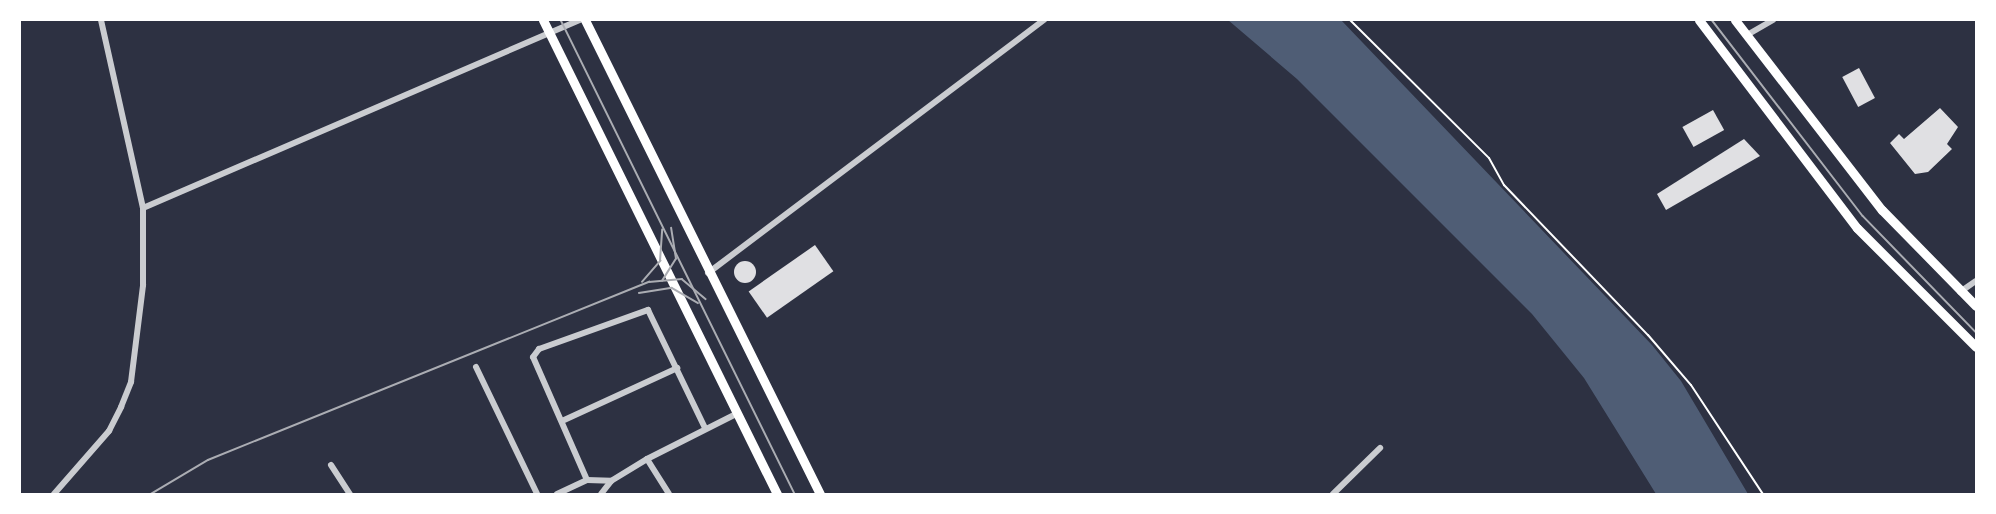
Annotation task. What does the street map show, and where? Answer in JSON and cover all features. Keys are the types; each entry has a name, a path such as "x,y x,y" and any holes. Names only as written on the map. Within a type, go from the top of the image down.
{"main road":[{"path":"543,20 777,495"},
{"path":"585,20 708,273 820,495"},
{"path":"1699,20 1857,228 1977,347"},
{"path":"1735,20 1841,160 1960,292 1977,306"}],"street":[{"path":"54,495 109,431 130,382 143,285 142,208 101,20"},
{"path":"142,208 551,35 580,20"},
{"path":"708,273 1044,20"},
{"path":"1747,35 1773,20"},
{"path":"1960,292 1977,281"},
{"path":"587,480 533,357 539,349 642,309 652,314 705,428"},
{"path":"476,367 537,495"},
{"path":"562,421 677,368"},
{"path":"601,495 611,481 647,459 738,413"},
{"path":"1333,495 1380,448"},
{"path":"647,459 669,495"},
{"path":"331,465 350,495"},
{"path":"557,495 587,480 611,481"}],"path":[{"path":"1350,20 1489,158 1504,185 1648,335 1691,385 1763,495"}],"water":[{"path":"1228,20 1341,20 1652,345 1681,381 1748,494 1656,494 1584,378 1532,314 1297,79"}],"building":[{"path":"1859,68 1875,98 1858,107 1842,77"},
{"path":"1940,108 1958,127 1947,144 1952,149 1928,172 1915,174 1890,143 1899,134 1904,139"},
{"path":"1713,110 1724,130 1694,147 1682,127"},
{"path":"1744,139 1760,156 1666,210 1657,194"},
{"path":"815,245 833,271 767,318 749,291"},
{"path":"745,261 753,264 756,272 753,280 745,283 737,280 734,272 737,264"}],"tram line":[{"path":"561,20 795,494"},
{"path":"1712,20 1863,216 1976,332"},
{"path":"662,281 676,259 671,228"},
{"path":"642,282 660,261 662,230"},
{"path":"151,494 208,460 649,282 682,279 706,299"},
{"path":"639,293 672,288 698,303"}]}
